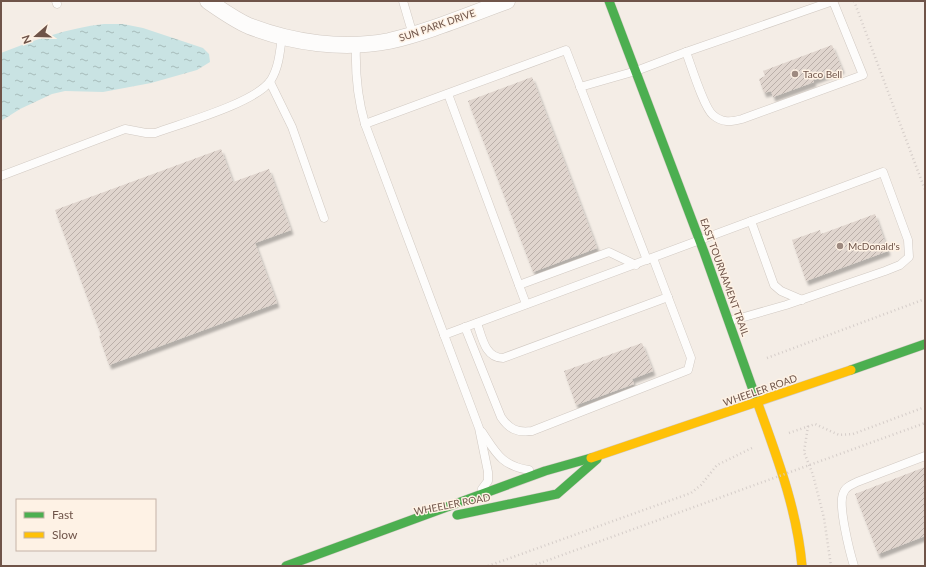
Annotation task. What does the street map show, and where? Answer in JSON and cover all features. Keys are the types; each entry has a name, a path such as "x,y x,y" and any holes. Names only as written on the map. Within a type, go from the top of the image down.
{"street":[{"name":"SUN PARK DRIVE","path":"208,1 249,25 282,36 305,42 356,44 388,41 413,35 507,1"},
{"name":"EAST TOURNAMENT TRAIL","path":"609,1 730,321 796,516 801,542 802,566"},
{"name":"WHEELER ROAD","path":"286,566 387,528 545,472 757,402 925,344"},
{"name":"WHEELER ROAD","path":"387,528 557,494 602,454"}],"lane":[{"path":"403,1 413,35"},
{"path":"580,86 636,71 686,52 833,1 863,75 730,122 724,121 712,114 686,52"},
{"path":"1,176 125,129 155,133 253,97 270,82 276,70 282,36"},
{"path":"356,44 355,70 357,89 365,124 479,428 488,472 488,481 479,495"},
{"path":"365,124 566,50 650,259 668,297 691,358 688,370 532,431 522,432 507,426 501,418 465,327"},
{"path":"270,82 292,127 324,218"},
{"path":"448,94 526,304"},
{"path":"444,335 884,172 908,240 909,257 900,265 802,300 730,321"},
{"path":"751,221 774,285 781,291 802,300"},
{"path":"519,285 609,252 636,265"},
{"path":"477,323 490,355 496,358 503,358 668,297"},
{"path":"479,428 494,450 505,462 516,468 545,472"},
{"path":"854,566 843,516 841,499 843,492 848,486 857,482 925,456"}],"path":[{"path":"854,1 925,190"},
{"path":"767,358 925,299"},
{"path":"794,431 815,424 839,435 853,434 925,407"},
{"path":"532,566 925,423"},
{"path":"808,426 804,452 813,475 820,504 831,566"},
{"path":"488,566 691,492 701,485 717,465 730,458"}],"water":[{"path":"104,24 123,24 143,28 203,48 209,54 210,62 197,70 151,83 103,92 65,91 52,94 20,109 1,121 1,53 51,35 77,28"}],"building":[{"path":"832,45 842,69 813,80 814,82 773,97 771,91 764,93 759,79 765,76 763,71"},
{"path":"532,77 597,248 533,272 468,101"},
{"path":"221,149 233,182 269,169 291,230 255,243 277,303 109,365 99,336 101,335 55,210"},
{"name":"McDonald's","path":"875,214 888,251 806,281 792,240 820,230 821,234"},
{"path":"642,343 653,371 632,379 634,384 576,405 564,371"},
{"path":"925,467 925,536 878,554 855,494"}],"traffic: fast":[{"path":"609,1 704,252 758,404"},
{"path":"851,370 925,344"},
{"path":"286,566 545,471 591,458"},
{"path":"457,515 557,494 597,459"}],"traffic: slow":[{"path":"591,458 851,370"},
{"path":"758,404 791,504 796,524 802,566"}],"place":[{"name":"Taco Bell","path":"795,74"},
{"name":"McDonald's","path":"840,246"}]}
